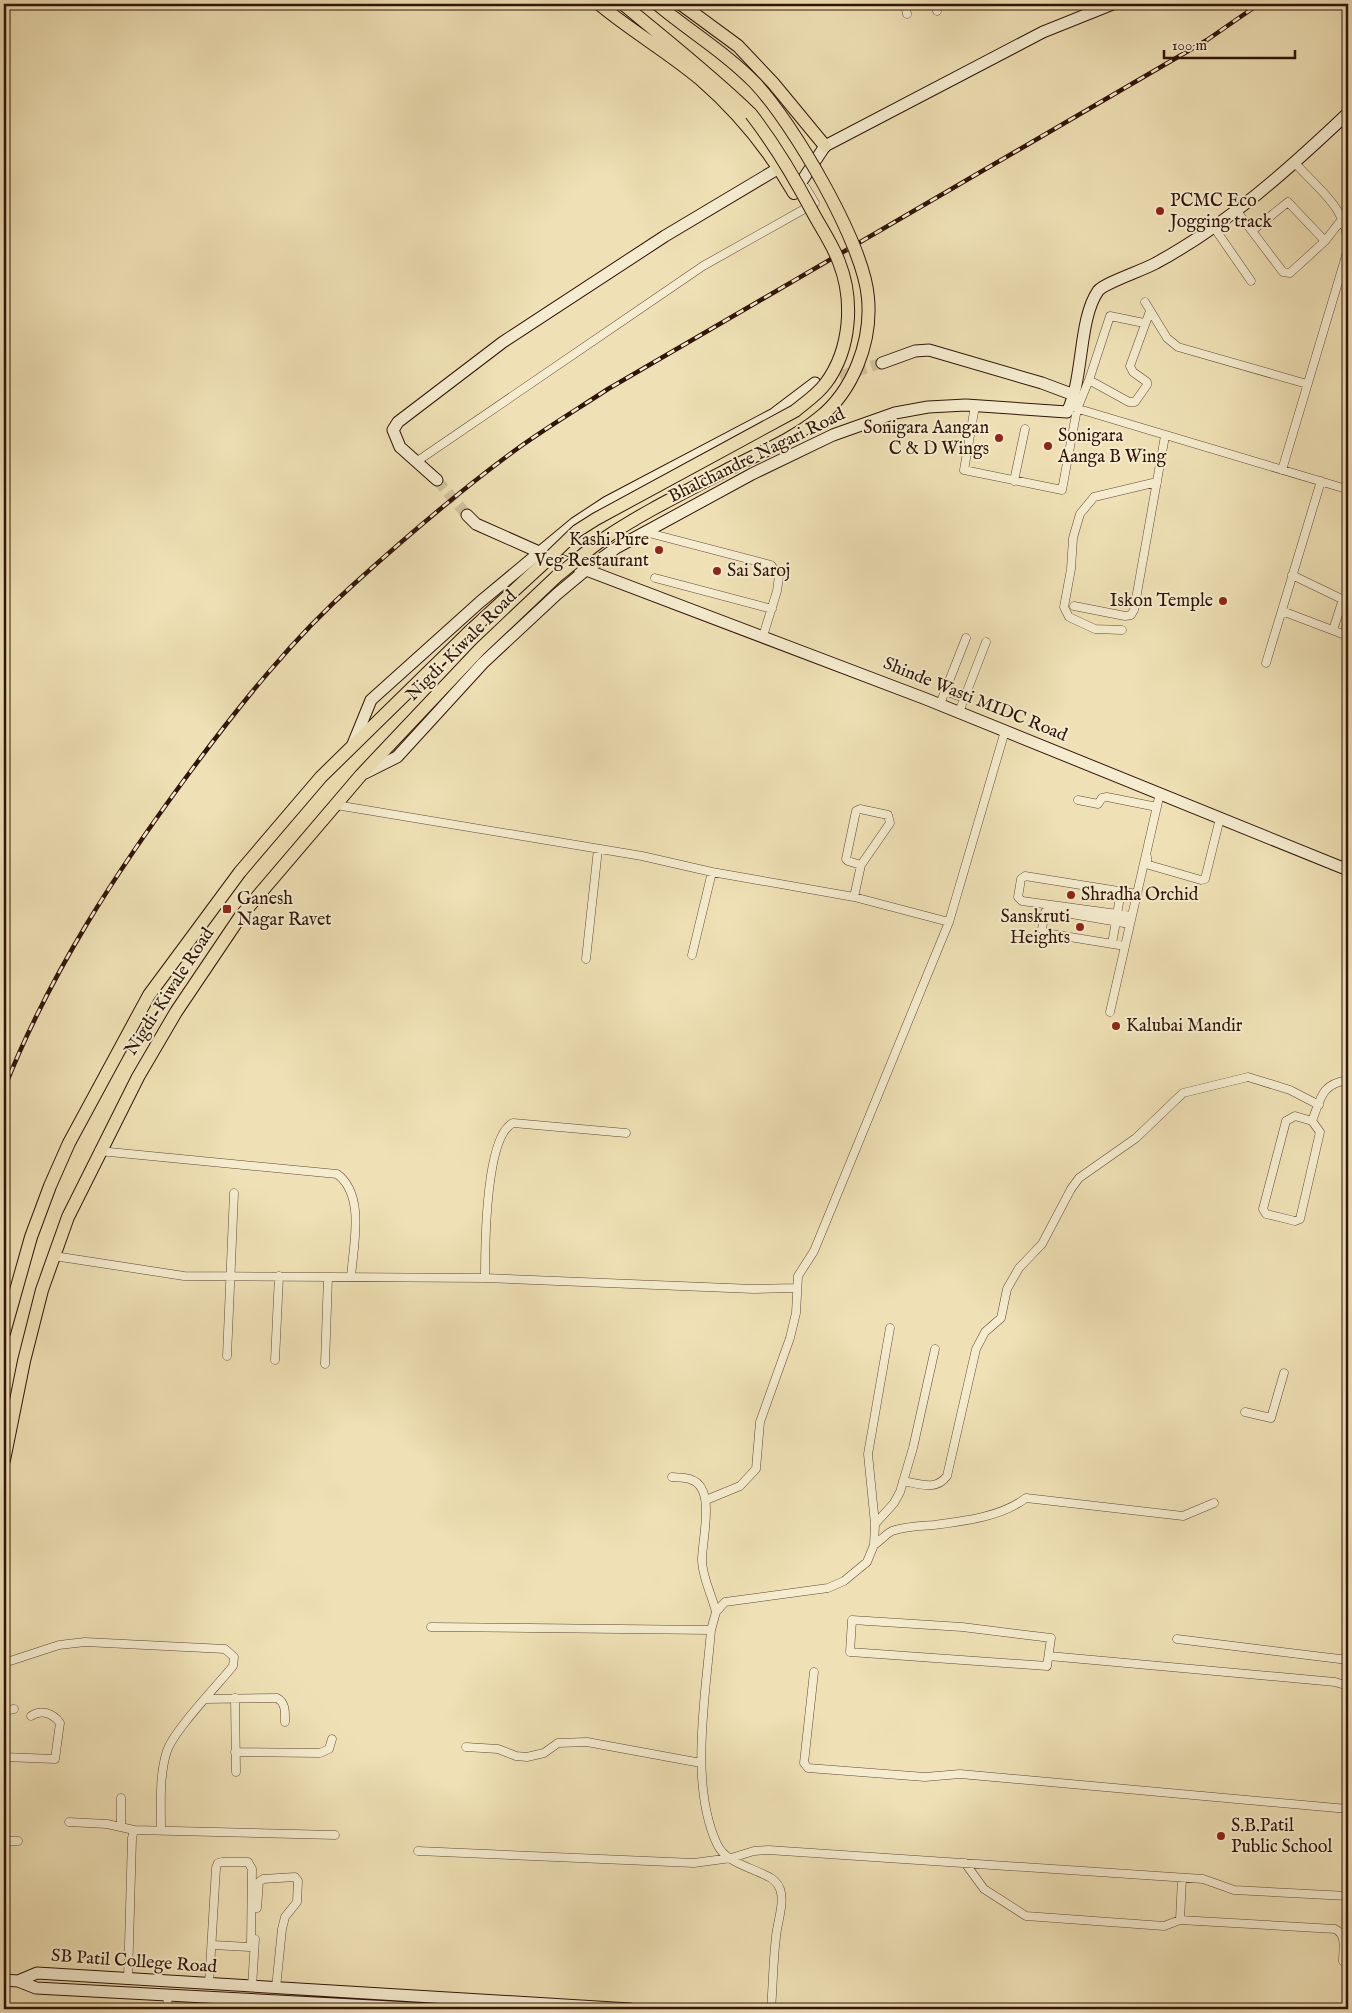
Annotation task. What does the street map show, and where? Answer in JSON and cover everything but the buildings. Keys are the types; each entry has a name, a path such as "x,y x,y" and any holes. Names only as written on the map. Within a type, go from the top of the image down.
{"main road":[{"path":"599,4 714,91 752,131 779,168 794,193"},
{"name":"Nigdi-Kiwale Road","path":"4,1333 31,1237 50,1186 69,1143 149,995 240,872 321,777 351,750 467,634 578,531 623,504 777,421 815,396 827,382 839,359 846,338 848,308 845,282 839,261 777,148 752,114 709,74 667,42 623,4"},
{"name":"Nigdi-Kiwale Road","path":"4,1460 24,1361 42,1290 68,1217 138,1076 176,1012 240,917 361,775 480,649 557,576 604,538 665,503 777,444 819,418 844,393 858,363 865,339 868,297 860,264 846,231 812,164 779,112 755,84 730,61 657,4"},
{"path":"681,4 738,46 825,146"}],"street":[{"path":"905,4 906,14"},
{"path":"794,193 825,146 861,126 935,91 1043,32 1113,4"},
{"path":"975,406 964,470 1062,490 1087,323 1095,298 1101,288 1142,271 1214,226 1295,164 1348,113"},
{"path":"1282,470 1348,249 1348,234 1343,218 1295,164"},
{"path":"437,480 400,446 393,430 398,422 503,342 666,236 779,168"},
{"path":"416,462 703,266 815,203 802,182"},
{"path":"1252,231 1288,202 1325,241"},
{"path":"1236,210 1286,273 1290,273 1325,241 1343,218"},
{"path":"1214,226 1251,280"},
{"path":"1145,302 1167,338 1178,347 1307,384"},
{"path":"1088,380 1129,402 1135,402 1147,385 1147,382 1133,372 1130,366 1150,311"},
{"path":"1074,403 1088,380 1110,316 1144,324"},
{"path":"882,363 915,351 929,350 1042,383 1074,403 1165,436 1343,488"},
{"path":"351,750 371,700 539,552 575,523 607,502 774,414 815,384"},
{"name":"Bhalchandre Nagari Road","path":"361,775 397,757 483,663 557,594 587,569 616,548 752,474 832,436 895,414 928,407 975,406 1060,413 1067,412 1074,403"},
{"path":"1014,481 1025,429"},
{"path":"1074,606 1125,616 1131,615 1134,610 1165,436"},
{"path":"1266,663 1321,481"},
{"path":"1122,630 1095,629 1069,617 1064,606 1071,569 1073,538 1080,514 1094,497 1157,482"},
{"name":"Shinde Wasti MIDC Road","path":"467,515 476,524 539,552 940,704 1348,870"},
{"path":"645,532 772,565 779,576 772,609 763,636"},
{"path":"1292,575 1346,601 1333,630"},
{"path":"655,578 772,609"},
{"path":"1282,611 1348,636"},
{"path":"940,704 966,638"},
{"path":"959,712 986,642"},
{"path":"945,691 964,698"},
{"path":"706,1500 740,1486 756,1468 760,1422 790,1338 796,1314 798,1276 814,1251 949,922 1005,731"},
{"path":"1110,1012 1156,807 1162,794"},
{"path":"1162,794 1146,860 1149,865 1201,880 1205,879 1220,818"},
{"path":"1078,800 1098,804 1102,798 1107,797 1156,807"},
{"path":"336,805 598,848 712,872 854,898 949,922"},
{"path":"854,898 861,865 890,821 888,815 860,809 855,813 846,857 848,861 861,865"},
{"path":"586,959 598,848"},
{"path":"692,955 712,872"},
{"path":"1116,918 1022,901 1018,897 1021,879 1025,876 1137,894"},
{"path":"1112,944 1121,892"},
{"path":"1125,946 1045,933 1042,929 1045,912 1048,910 1131,920"},
{"path":"903,1481 936,1486 942,1483 948,1476 976,1349 985,1332 1001,1318 1007,1289 1015,1275 1042,1244 1071,1189 1079,1178 1136,1138 1183,1092 1196,1088 1248,1077 1284,1088 1319,1105"},
{"path":"1312,1121 1326,1089 1331,1084 1348,1080"},
{"path":"1295,1116 1312,1121 1319,1128 1320,1137 1300,1219 1295,1221 1266,1214 1264,1212 1264,1205 1286,1121 1295,1116"},
{"path":"485,1278 486,1214 492,1170 496,1150 508,1125 513,1122 626,1133"},
{"path":"100,1151 337,1174 347,1186 353,1199 355,1212 351,1277"},
{"path":"227,1356 234,1193"},
{"path":"54,1256 184,1276 485,1278 761,1290 796,1288"},
{"path":"275,1360 279,1276"},
{"path":"325,1364 328,1277"},
{"path":"771,2009 781,1896 780,1887 768,1876 731,1858 718,1845 704,1797 701,1763 711,1630 716,1612 725,1602 808,1591 844,1582 867,1562 874,1545 875,1524 868,1454 890,1328"},
{"path":"875,1524 894,1503 903,1481 913,1448 935,1349"},
{"path":"1245,1412 1271,1418 1284,1373"},
{"path":"672,1477 690,1479 698,1483 703,1490 706,1500 702,1565 716,1612"},
{"path":"874,1545 890,1532 904,1527 996,1514 1012,1508 1026,1498 1183,1516 1214,1503"},
{"path":"852,1620 962,1627 1051,1638 1049,1656 1047,1666 850,1652 852,1620"},
{"path":"432,1627 711,1630"},
{"path":"1177,1639 1348,1660"},
{"path":"4,1663 70,1642 225,1648 234,1657 233,1666 181,1728 167,1751 163,1773 161,1829"},
{"path":"1049,1656 1335,1682 1348,1686"},
{"path":"814,1672 804,1763 808,1768 924,1778 960,1774 1348,1809"},
{"path":"235,1698 236,1772"},
{"path":"206,1699 276,1698 281,1701 285,1709 286,1722"},
{"path":"4,1711 14,1709"},
{"path":"4,1757 55,1759 60,1722 44,1712 36,1712 31,1716"},
{"path":"236,1752 320,1753 330,1749 332,1739"},
{"path":"466,1747 498,1749 516,1756 527,1757 544,1753 558,1743 586,1742 701,1763"},
{"path":"121,1798 121,1826"},
{"path":"69,1822 121,1826 134,1830 161,1829 334,1835"},
{"path":"128,1980 132,1838 134,1830"},
{"path":"4,1841 18,1841"},
{"path":"418,1851 694,1863 768,1850 1203,1879 1234,1890 1348,1896"},
{"path":"210,1984 218,1863 248,1862 252,1869 251,1944 249,1947 243,1948 213,1945"},
{"path":"965,1863 984,1889 1026,1916 1164,1926 1180,1920 1335,1929 1344,1936 1343,1961"},
{"path":"252,1987 259,1882 291,1876 298,1881 297,1902 285,1916 276,1988"},
{"path":"1180,1920 1182,1878"},
{"name":"SB Patil College Road","path":"18,1981 37,1973 276,1988 498,2005 630,2009"},
{"path":"4,1980 18,1981"},
{"name":"SB Patil College Road","path":"18,1981 36,1988 429,2009"},
{"path":"167,2009 168,1994"}],"tunnel":[{"path":"824,381 882,363"},
{"path":"437,480 467,515"}],"railway":[{"path":"4,1089 42,1005 86,924 136,847 190,772 247,698 309,627 415,530 521,446 608,389 1207,40 1259,4"}],"place":[{"name":"PCMC Eco Jogging track","path":"1160,211"},
{"name":"Sonigara Aangan C & D Wings","path":"999,438"},
{"name":"Sonigara Aanga B Wing","path":"1048,446"},
{"name":"Kashi Pure Veg Restaurant","path":"659,550"},
{"name":"Sai Saroj","path":"717,571"},
{"name":"Iskon Temple","path":"1223,601"},
{"name":"Shradha Orchid","path":"1071,895"},
{"name":"Ganesh Nagar Ravet","path":"227,909"},
{"name":"Sanskruti Heights","path":"1080,927"},
{"name":"Kalubai Mandir","path":"1116,1026"},
{"name":"S.B.Patil Public School","path":"1221,1836"}]}
